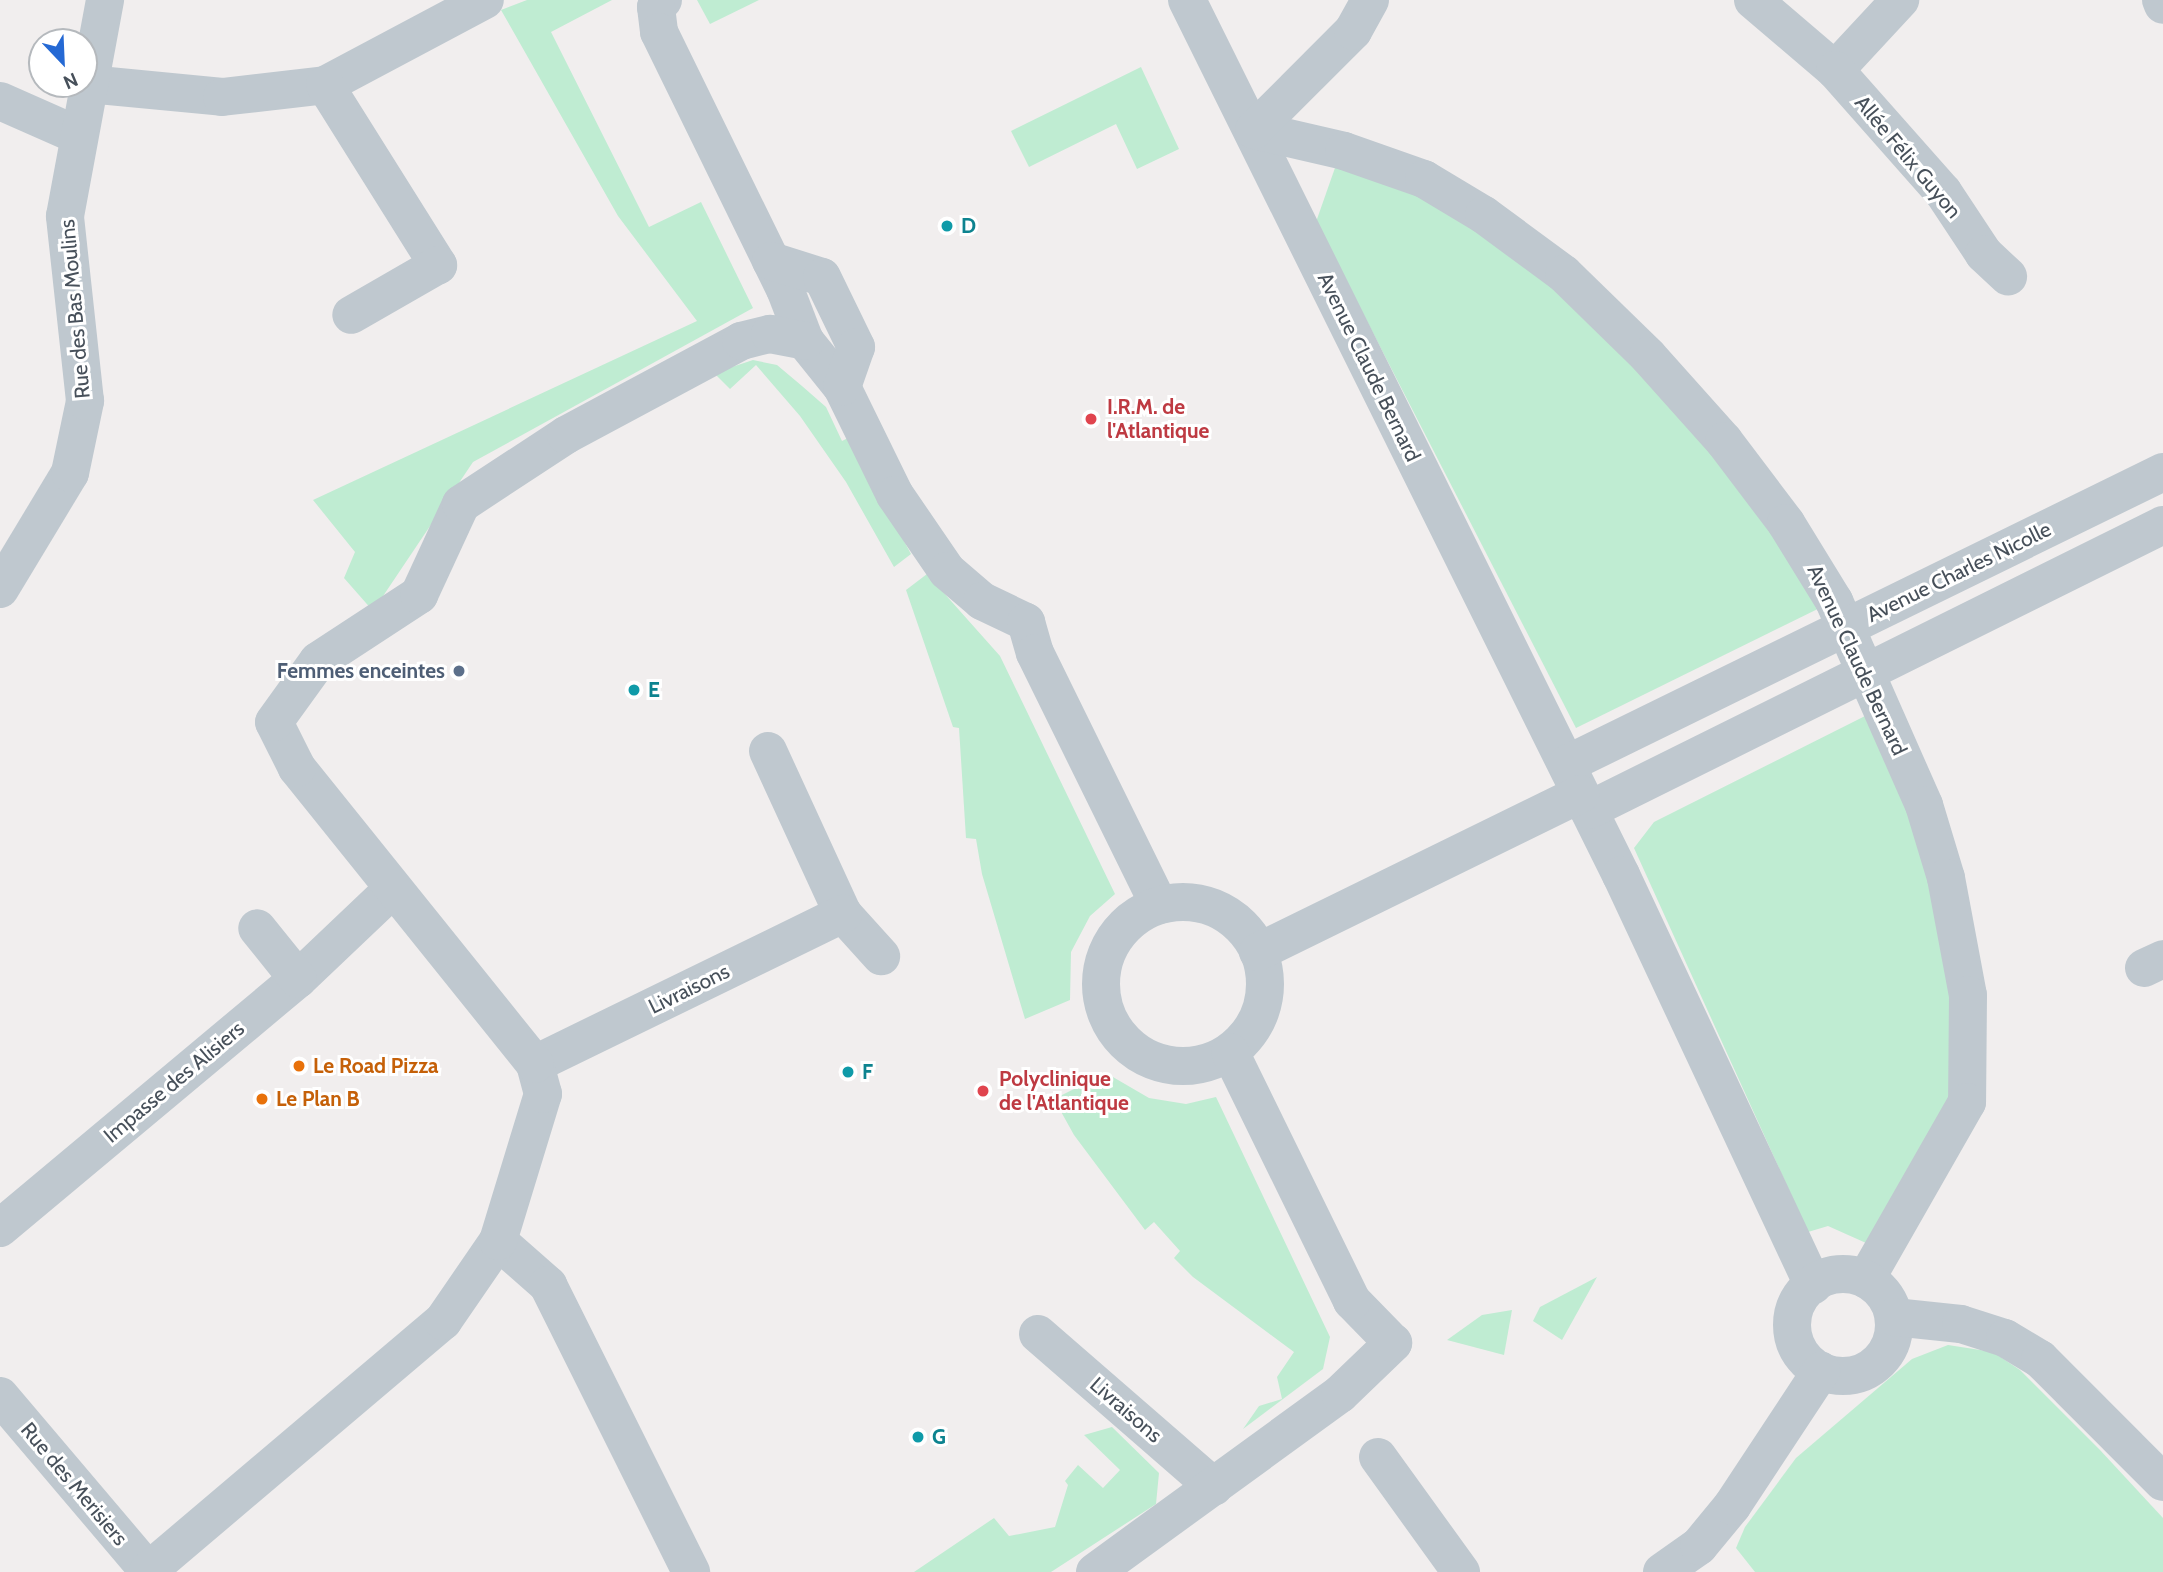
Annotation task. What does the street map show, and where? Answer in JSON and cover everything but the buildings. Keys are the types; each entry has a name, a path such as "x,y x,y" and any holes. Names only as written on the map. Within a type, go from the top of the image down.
{"street":[{"name":"Rue des Bas Moulins","path":"98,35 105,0"},
{"path":"98,85 222,97 325,85 485,0"},
{"path":"663,0 656,7 659,32 771,261 805,341 842,387 895,495 947,571 982,601 1026,622 1035,653 1159,905"},
{"path":"1188,0 1254,130 1353,32 1370,0"},
{"name":"Allée Félix Guyon","path":"1753,0 1835,70 1943,192 1984,254 2008,276"},
{"path":"1835,70 1900,0"},
{"path":"325,85 438,265 351,315"},
{"name":"Rue des Bas Moulins","path":"0,589 70,473 85,401 65,216 85,98"},
{"path":"0,101 77,135"},
{"name":"Avenue Claude Bernard","path":"1254,130 1345,151 1424,179 1484,215 1564,274 1648,356 1758,482 1812,564 1924,805 1946,878 1968,995 1970,1084 1954,1129 1866,1279"},
{"name":"Avenue Claude Bernard","path":"1254,130 1578,789 1813,1284"},
{"path":"771,261 822,277 856,347 842,387"},
{"path":"149,1572 443,1321 498,1241 543,1094 535,1064 296,768 274,722 318,661 419,595 461,504 566,435 741,341 770,334 805,341"},
{"name":"Avenue Charles Nicolle","path":"1578,789 1843,629 2163,472"},
{"path":"1258,952 1578,789 1864,672 2163,525"},
{"path":"768,751 843,914 881,956"},
{"name":"Impasse des Alisiers","path":"0,1228 298,979 393,889"},
{"path":"1187,902 1216,908 1240,923 1258,952 1265,969 1260,1016 1230,1052 1205,1065 1176,1067 1148,1059 1125,1044 1112,1026 1101,993 1102,965 1114,939 1133,918 1159,905 1187,902"},
{"name":"Livraisons","path":"535,1064 843,914"},
{"path":"257,928 298,979"},
{"path":"1095,1572 1340,1394 1393,1343 1352,1301 1230,1052"},
{"path":"498,1241 548,1285 691,1572"},
{"path":"1843,1274 1866,1279 1882,1292 1894,1317 1892,1340 1874,1366 1852,1375 1821,1371 1799,1351 1792,1330 1795,1308 1813,1284 1843,1274"},
{"path":"1894,1317 1961,1324 2005,1338 2040,1359 2075,1388 2163,1482"},
{"name":"Livraisons","path":"1038,1334 1214,1487"},
{"path":"1662,1572 1699,1546 1732,1506 1821,1371"},
{"name":"Rue des Merisiers","path":"0,1396 149,1572"},
{"path":"1378,1457 1461,1572"}],"green space":[{"path":"527,0 612,0 551,32 649,227 701,202 753,308 473,462 373,611 344,578 355,552 313,500 697,321 618,216 501,10"},
{"path":"697,0 759,0 710,24"},
{"path":"1141,67 1179,149 1137,169 1116,124 1029,167 1011,131"},
{"path":"1336,165 1484,215 1648,356 1834,601 1576,728 1316,222"},
{"path":"753,360 777,365 826,407 842,441 848,438 911,554 894,567 846,482 800,416 756,365 730,389 714,373"},
{"path":"927,574 1000,656 1115,894 1090,916 1071,952 1070,1000 1025,1019 982,874 976,839 966,838 959,728 953,727 906,590"},
{"path":"1873,712 1939,879 1959,1097 1875,1247 1828,1226 1808,1232 1634,848 1654,822"},
{"path":"1106,1073 1149,1098 1186,1104 1216,1097 1330,1337 1323,1369 1243,1429 1259,1406 1282,1399 1277,1377 1294,1352 1193,1277 1174,1258 1180,1251 1154,1222 1145,1230 1074,1135 1054,1099"},
{"path":"1597,1277 1562,1340 1533,1321 1540,1307"},
{"path":"1512,1310 1504,1355 1447,1340 1482,1315"},
{"path":"1948,1345 1993,1352 2020,1370 2100,1450 2163,1518 2163,1572 1755,1572 1736,1548 1745,1527 1796,1458 1912,1359"},
{"path":"1112,1427 1159,1473 1156,1504 1051,1572 914,1572 994,1518 1009,1536 1055,1527 1068,1485 1065,1481 1078,1465 1103,1488 1120,1470 1084,1435"}],"place":[{"name":"D","path":"947,226"},
{"name":"I.R.M. de l'Atlantique","path":"1091,419"},
{"name":"Femmes enceintes","path":"459,671"},
{"name":"E","path":"634,690"},
{"name":"Le Road Pizza","path":"299,1066"},
{"name":"F","path":"848,1072"},
{"name":"Polyclinique de l'Atlantique","path":"983,1091"},
{"name":"Le Plan B","path":"262,1099"},
{"name":"G","path":"918,1437"}]}
